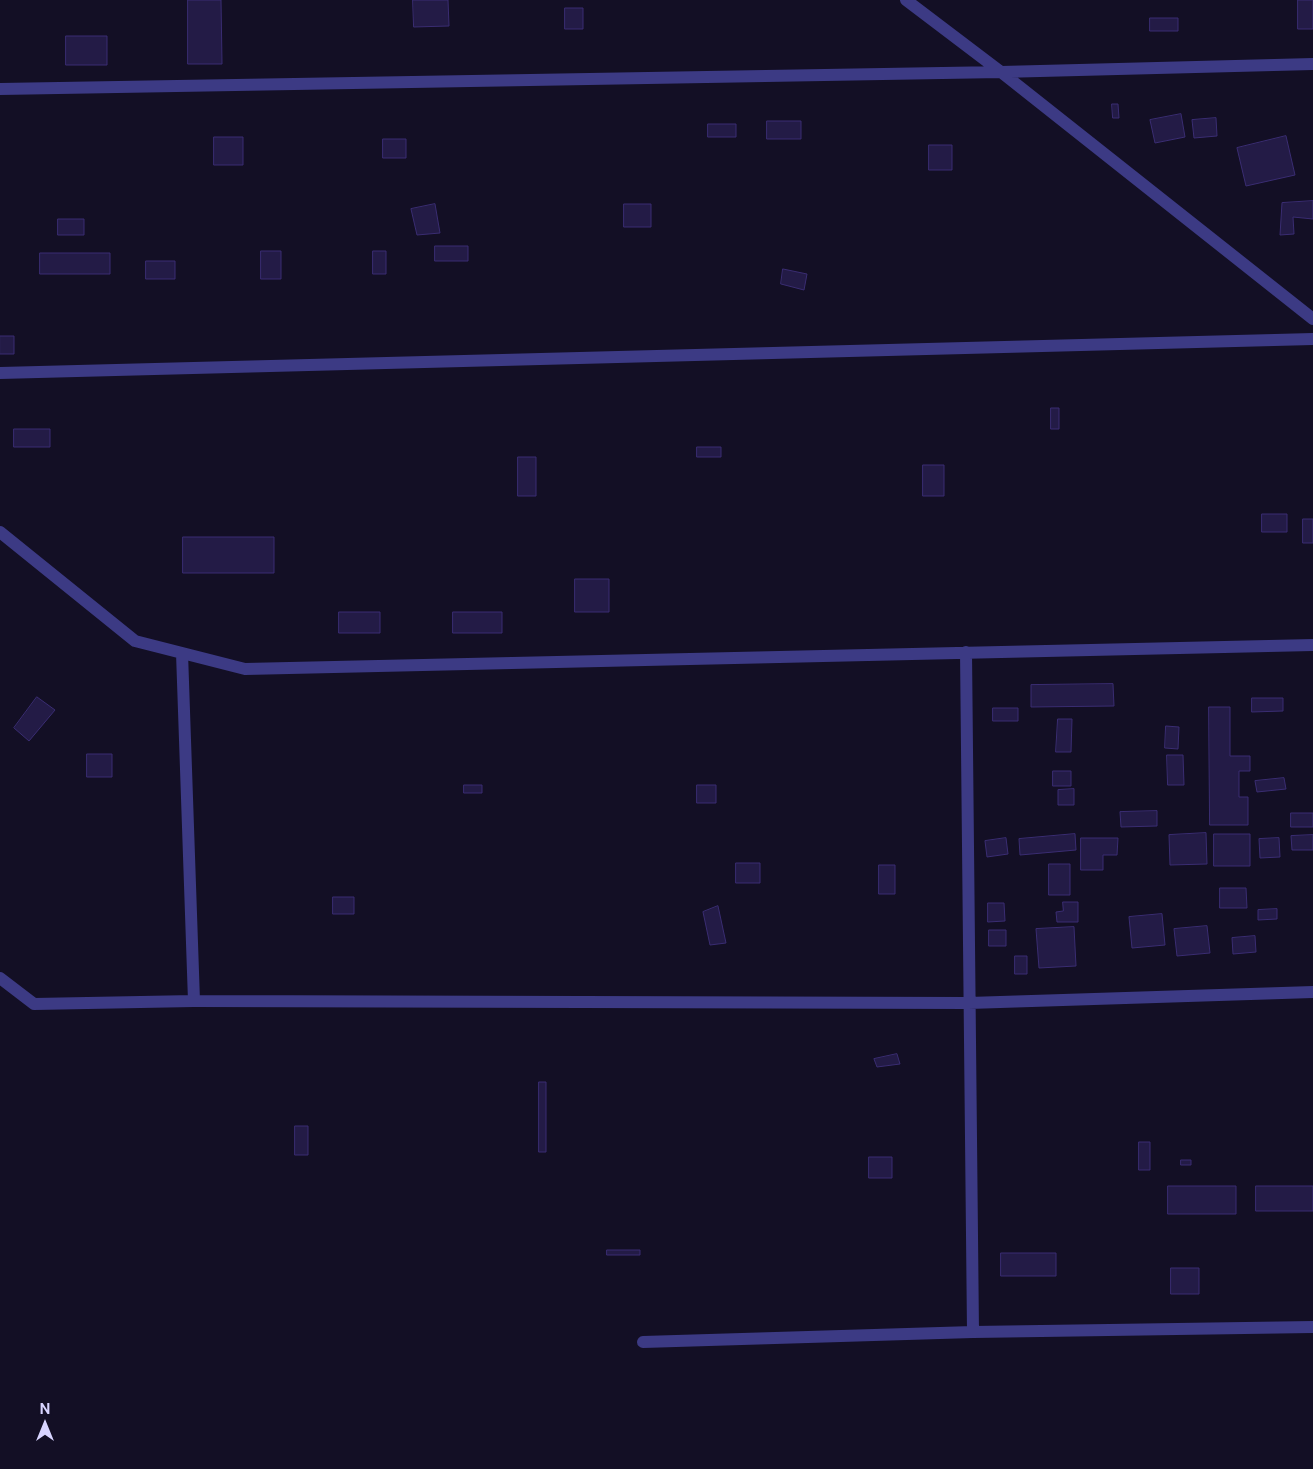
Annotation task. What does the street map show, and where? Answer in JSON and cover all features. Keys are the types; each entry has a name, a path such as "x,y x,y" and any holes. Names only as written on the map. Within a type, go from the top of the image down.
{"street":[{"path":"906,0 1313,319"},
{"path":"0,89 1000,72 1313,64"},
{"path":"0,373 1313,339"},
{"path":"0,532 135,641 245,669 1313,645"},
{"path":"966,652 973,1332"},
{"path":"182,653 194,1001"},
{"path":"0,978 34,1004 194,1001 970,1003 1313,992"},
{"path":"643,1342 973,1332 1313,1328"}],"building":[{"path":"188,0 221,0 222,64 188,64"},
{"path":"413,0 448,0 449,26 414,27"},
{"path":"1298,0 1313,0 1313,29 1298,29"},
{"path":"565,8 583,8 583,29 565,29"},
{"path":"1150,18 1178,18 1178,31 1150,31"},
{"path":"66,36 107,36 107,65 66,65"},
{"path":"1112,104 1118,104 1119,118 1113,118"},
{"path":"1181,114 1185,137 1155,143 1150,120"},
{"path":"1216,118 1217,136 1194,138 1192,120"},
{"path":"767,121 801,121 801,139 767,139"},
{"path":"708,124 736,124 736,137 708,137"},
{"path":"1286,136 1295,175 1246,186 1237,148"},
{"path":"214,137 243,137 243,165 214,165"},
{"path":"383,139 406,139 406,158 383,158"},
{"path":"929,145 952,145 952,170 929,170"},
{"path":"1313,201 1313,219 1293,217 1294,234 1280,235 1282,203"},
{"path":"435,204 440,233 417,235 411,209"},
{"path":"624,204 651,204 651,227 624,227"},
{"path":"58,219 84,219 84,235 58,235"},
{"path":"435,246 468,246 468,261 435,261"},
{"path":"261,251 281,251 281,279 261,279"},
{"path":"373,251 386,251 386,274 373,274"},
{"path":"40,253 110,253 110,274 40,274"},
{"path":"146,261 175,261 175,279 146,279"},
{"path":"783,269 807,274 804,290 781,284"},
{"path":"0,336 14,336 14,354 0,354"},
{"path":"1051,408 1059,408 1059,429 1051,429"},
{"path":"14,429 50,429 50,447 14,447"},
{"path":"697,447 721,447 721,457 697,457"},
{"path":"518,457 536,457 536,496 518,496"},
{"path":"923,465 944,465 944,496 923,496"},
{"path":"1262,514 1287,514 1287,532 1262,532"},
{"path":"1303,519 1313,519 1313,543 1303,543"},
{"path":"183,537 274,537 274,573 183,573"},
{"path":"575,579 609,579 609,612 575,612"},
{"path":"339,612 380,612 380,633 339,633"},
{"path":"453,612 502,612 502,633 453,633"},
{"path":"1113,684 1114,706 1031,707 1031,685"},
{"path":"37,697 55,710 29,741 14,728"},
{"path":"1252,698 1283,698 1283,711 1252,712"},
{"path":"1209,707 1230,707 1230,756 1250,756 1250,771 1239,771 1239,797 1248,797 1248,825 1210,825"},
{"path":"993,708 1018,708 1018,721 993,721"},
{"path":"1058,719 1072,719 1071,752 1056,752"},
{"path":"1166,726 1179,727 1178,749 1165,748"},
{"path":"87,754 112,754 112,777 87,777"},
{"path":"1167,755 1183,755 1184,785 1168,785"},
{"path":"1053,771 1071,771 1071,786 1053,786"},
{"path":"1284,778 1286,789 1257,792 1255,781"},
{"path":"464,785 482,785 482,793 464,793"},
{"path":"697,785 716,785 716,803 697,803"},
{"path":"1074,789 1074,805 1058,805 1058,790"},
{"path":"1157,811 1157,826 1121,827 1120,812"},
{"path":"1291,813 1313,813 1313,827 1291,827"},
{"path":"1206,833 1207,864 1170,865 1169,835"},
{"path":"1075,834 1076,850 1020,855 1019,839"},
{"path":"1214,834 1250,834 1250,866 1214,866"},
{"path":"1313,835 1313,850 1292,850 1291,836"},
{"path":"1006,838 1008,854 987,857 985,841"},
{"path":"1081,838 1118,838 1117,855 1103,855 1103,870 1081,870"},
{"path":"1279,838 1280,857 1260,858 1259,839"},
{"path":"736,863 760,863 760,883 736,883"},
{"path":"1049,864 1070,864 1070,895 1049,895"},
{"path":"879,865 895,865 895,894 879,894"},
{"path":"1220,888 1246,888 1247,908 1220,908"},
{"path":"333,897 354,897 354,914 333,914"},
{"path":"1063,902 1078,902 1078,922 1057,922 1056,912 1063,911"},
{"path":"988,903 1004,903 1005,921 988,922"},
{"path":"718,906 726,943 710,945 703,912"},
{"path":"1277,909 1277,919 1258,920 1258,910"},
{"path":"1162,914 1165,945 1132,948 1129,917"},
{"path":"1207,926 1210,953 1177,956 1174,929"},
{"path":"1074,927 1076,966 1039,968 1036,929"},
{"path":"989,930 1006,930 1006,946 989,946"},
{"path":"1255,936 1256,952 1233,954 1232,938"},
{"path":"1015,956 1027,956 1027,974 1015,974"},
{"path":"897,1054 900,1064 877,1067 874,1059"},
{"path":"539,1082 546,1082 546,1152 539,1152"},
{"path":"295,1126 308,1126 308,1155 295,1155"},
{"path":"1139,1142 1150,1142 1150,1170 1139,1170"},
{"path":"869,1157 892,1157 892,1178 869,1178"},
{"path":"1181,1160 1191,1160 1191,1165 1181,1165"},
{"path":"1168,1186 1236,1186 1236,1214 1168,1214"},
{"path":"1256,1186 1313,1186 1313,1211 1256,1211"},
{"path":"607,1250 640,1250 640,1255 607,1255"},
{"path":"1001,1253 1056,1253 1056,1276 1001,1276"},
{"path":"1171,1268 1199,1268 1199,1294 1171,1294"}]}
